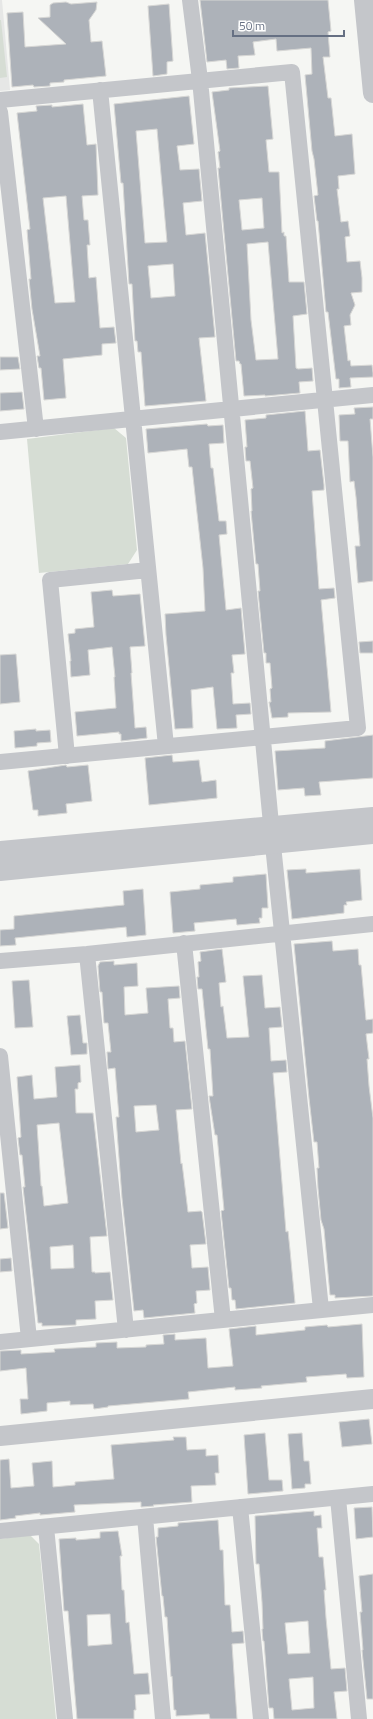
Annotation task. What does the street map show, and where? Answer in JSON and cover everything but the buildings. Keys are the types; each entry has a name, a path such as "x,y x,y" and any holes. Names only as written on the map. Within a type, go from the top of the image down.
{"street":[{"path":"190,0 200,80 271,825 321,1309"},
{"path":"364,0 373,93"},
{"path":"0,100 292,72 358,728 0,762"},
{"path":"100,90 166,746"},
{"path":"0,112 36,429"},
{"path":"0,432 134,420 373,395"},
{"path":"67,756 50,580 148,570"},
{"path":"0,850 373,816"},
{"path":"0,872 373,834"},
{"path":"0,961 87,954 283,932 373,924"},
{"path":"184,943 223,1320"},
{"path":"87,954 126,1330"},
{"path":"0,1056 28,1339"},
{"path":"0,1342 373,1305"},
{"path":"0,1436 373,1399"},
{"path":"0,1531 373,1494"},
{"path":"338,1498 359,1719"},
{"path":"240,1507 261,1719"},
{"path":"145,1517 163,1719"},
{"path":"46,1527 65,1719"}],"shaded area":[{"path":"0,0 2,0 10,90 0,91"},
{"path":"0,20 7,77 0,78"},
{"path":"114,428 126,438 137,550 128,564 39,573 27,439"},
{"path":"30,1535 39,1544 56,1719 0,1719 0,1539"}]}
